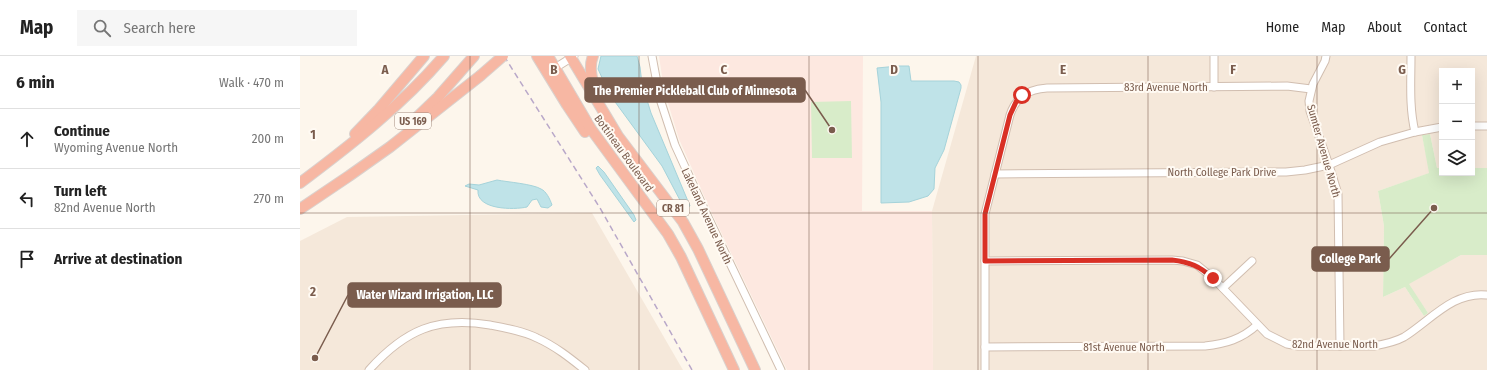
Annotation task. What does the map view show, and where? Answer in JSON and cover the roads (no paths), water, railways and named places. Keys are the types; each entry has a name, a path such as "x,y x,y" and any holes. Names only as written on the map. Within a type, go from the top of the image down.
{"highway":[{"path":"332,160 379,109 424,56"},
{"name":"US 169","path":"300,183 332,160 378,123 420,83 444,56"},
{"path":"349,176 390,147 503,56"},
{"path":"537,56 566,105 587,134 621,170"},
{"name":"Bottineau Boulevard","path":"548,56 591,129 654,213 681,257 734,370"},
{"path":"593,56 591,69 598,104"},
{"name":"Bottineau Boulevard","path":"571,57 618,136 683,222 698,249 755,370"},
{"name":"US 169","path":"300,209 349,176 375,156 438,97 472,58"}],"street":[{"name":"Lakeland Avenue North","path":"652,56 660,99 675,145 709,221 781,370"},
{"path":"1214,56 1214,87"},
{"name":"Sumter Avenue North","path":"1326,56 1314,80 1309,101 1310,111 1338,194 1340,346"},
{"path":"1411,56 1411,104 1415,132"},
{"path":"555,68 571,57"},
{"name":"83rd Avenue North","path":"995,174 1012,108 1022,95 1029,91 1047,88 1287,86 1311,89"},
{"path":"1475,126 1487,126"},
{"name":"North College Park Drive","path":"995,174 1286,172 1329,165 1380,142 1415,132 1439,128"},
{"path":"985,370 985,214 995,174"},
{"name":"82nd Avenue North","path":"985,261 1184,261 1196,265 1204,271 1223,288 1267,334 1287,344 1298,346 1374,346 1395,341 1459,298 1471,295 1487,295"},
{"path":"1223,288 1252,262"},
{"path":"369,370 391,347 407,336 433,325 448,322 465,322 520,331 553,346 585,370"},
{"name":"81st Avenue North","path":"985,347 1205,346 1217,345 1233,340 1250,331 1257,325"}],"water":[{"path":"601,56 637,56 642,84 651,113 690,206 686,207 682,204 662,166 610,95 598,69"},
{"path":"909,66 911,81 954,81 959,82 961,88 944,150 935,168 934,189 928,196 909,202 881,203 881,102 877,68"},
{"path":"598,166 604,172 634,215 636,220 634,222 600,175 596,168"},
{"path":"497,180 537,187 546,193 552,205 548,208 541,207 537,199 532,200 527,207 497,207 483,202 479,197 478,190 465,186 469,184 479,185"}],"railway":[{"path":"504,56 600,208 692,370"}],"place":[{"name":"The Premier Pickleball Club of Minnesota","path":"832,130"},
{"name":"College Park","path":"1434,208"},
{"name":"Water Wizard Irrigation, LLC","path":"315,358"}]}
